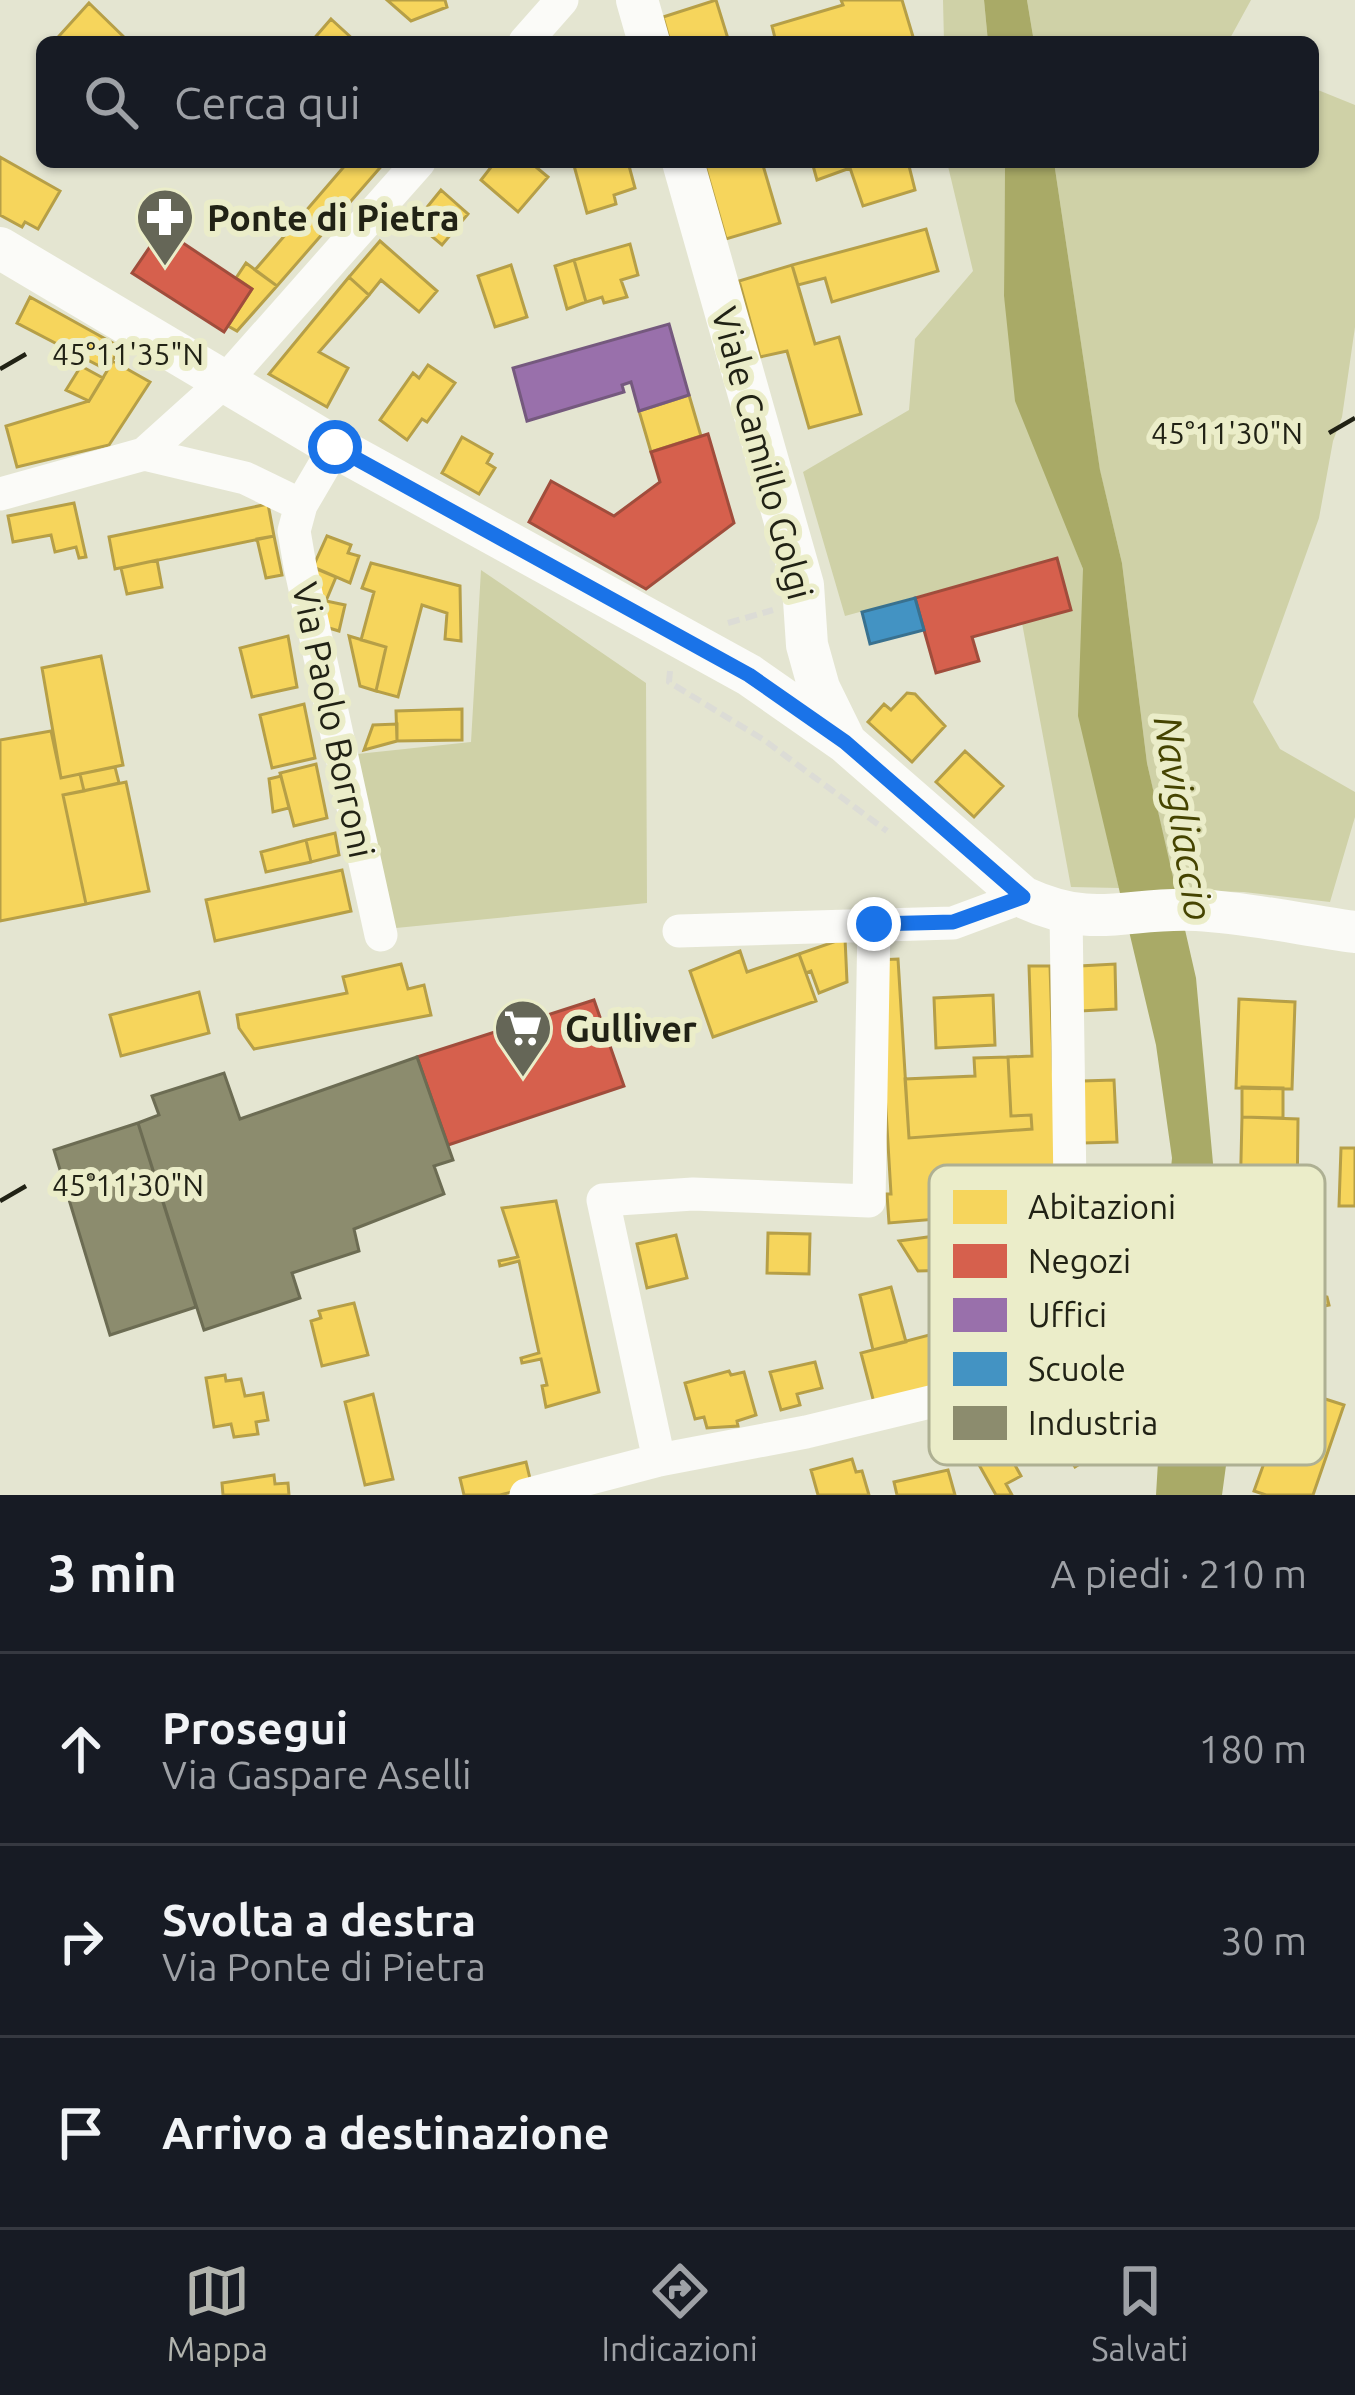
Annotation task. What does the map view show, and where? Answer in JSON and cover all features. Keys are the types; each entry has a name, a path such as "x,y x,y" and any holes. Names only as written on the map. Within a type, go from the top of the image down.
{"street":[{"path":"530,36 562,0"},
{"path":"637,0 647,36"},
{"path":"0,494 144,454 225,382 414,168"},
{"name":"Viale Camillo Golgi","path":"685,168 803,585 807,645 845,742"},
{"path":"0,248 335,447 749,675 845,742 1023,897 1084,915 1195,910 1355,932"},
{"path":"144,454 245,478 302,505 335,447"},
{"name":"Via Paolo Borroni","path":"302,505 294,531 300,566 381,935"},
{"path":"679,931 953,922 1023,897"},
{"path":"1077,1165 1084,915"},
{"path":"659,1460 603,1200 693,1194 869,1201 874,924"},
{"path":"526,1495 659,1460 929,1402"}],"path":[{"path":"711,628 776,609"},
{"path":"671,662 669,682 764,740 900,842"}],"shaded area":[{"path":"943,0 984,0 987,36 944,36"},
{"path":"984,0 1027,0 1033,36 987,36"},
{"path":"1027,0 1251,0 1231,36 1033,36"},
{"path":"1319,90 1355,105 1355,327 1342,417 1319,518 1253,702 1280,749 1355,792 1355,817 1330,902 1175,890 1147,763 1122,563 1100,471 1055,168 1319,168"},
{"path":"948,168 1005,168 1004,296 1054,493 1083,569 1083,619 1105,827 1119,888 1071,887 1022,623 1071,609 1057,558 845,616 803,472 909,410 915,339 973,271"},
{"path":"1005,168 1055,168 1100,470 1122,563 1147,763 1196,978 1213,1165 1171,1165 1156,1045 1078,716 1083,569 1015,401 1004,296"},
{"path":"481,570 646,683 647,903 396,928 348,755 471,742"},
{"path":"1158,1465 1226,1465 1222,1495 1156,1495"}],"building: Abitazioni":[{"path":"387,0 445,0 447,7 411,21"},
{"path":"716,0 727,36 668,36 663,17"},
{"path":"841,0 902,0 913,36 774,36 772,26 843,5"},
{"path":"89,3 123,36 59,36"},
{"path":"331,19 349,36 316,36"},
{"path":"0,157 60,191 38,229 25,222 22,227 0,215"},
{"path":"343,168 380,168 277,286 255,270"},
{"path":"490,168 537,168 548,177 518,212 481,180"},
{"path":"575,168 630,168 635,188 614,195 616,204 587,213"},
{"path":"706,168 764,168 780,223 726,239"},
{"path":"814,168 850,168 817,180"},
{"path":"850,168 910,168 915,190 863,206"},
{"path":"441,190 468,214 442,245 415,222"},
{"path":"926,229 938,271 832,302 825,278 798,285 792,265"},
{"path":"380,241 437,291 419,312 381,280 369,295 349,277"},
{"path":"630,244 638,275 621,280 627,297 586,302 574,260"},
{"path":"574,260 586,302 567,309 555,266"},
{"path":"246,263 277,286 237,331 228,326 252,289 236,278"},
{"path":"511,265 527,317 495,327 478,276"},
{"path":"792,265 815,344 839,337 861,414 809,428 787,351 760,357 739,281"},
{"path":"349,277 369,295 319,352 348,368 327,407 269,374"},
{"path":"30,297 120,347 107,370 17,323"},
{"path":"113,361 150,382 109,445 17,467 6,426 89,401"},
{"path":"428,365 455,383 427,422 422,419 407,440 380,420 413,373 419,378"},
{"path":"81,366 103,378 89,401 66,390"},
{"path":"689,395 701,436 651,452 639,411"},
{"path":"462,437 492,454 487,463 495,468 479,494 442,473"},
{"path":"74,503 86,557 79,558 76,547 55,552 51,535 13,542 8,516"},
{"path":"268,504 274,536 115,569 109,537"},
{"path":"274,536 282,575 266,578 257,539"},
{"path":"327,536 351,545 348,553 359,556 350,583 313,567"},
{"path":"157,560 162,587 127,594 121,568"},
{"path":"371,563 460,586 461,641 445,639 447,613 422,605 398,697 376,691 386,647 361,640 374,592 362,588"},
{"path":"305,564 336,577 326,601 345,605 339,631 319,625"},
{"path":"288,636 297,687 252,697 240,648"},
{"path":"349,636 386,647 376,691 360,686"},
{"path":"101,656 123,765 61,778 42,668"},
{"path":"907,693 915,694 945,726 912,762 868,722 884,704 891,710"},
{"path":"304,704 315,758 272,768 260,715"},
{"path":"462,709 462,740 397,741 396,711"},
{"path":"397,724 397,741 364,750 373,725"},
{"path":"51,731 61,778 80,774 84,791 63,795 86,904 0,921 0,740"},
{"path":"965,751 1003,786 974,817 936,782"},
{"path":"316,764 327,818 294,826 280,773"},
{"path":"115,767 119,783 84,791 80,774"},
{"path":"281,776 289,808 273,812 269,779"},
{"path":"126,782 149,891 86,904 63,795"},
{"path":"335,833 339,855 311,862 306,840"},
{"path":"306,840 311,862 266,872 261,852"},
{"path":"342,870 351,911 215,941 206,900"},
{"path":"845,938 847,982 819,993 799,954"},
{"path":"740,951 747,972 799,954 816,1001 713,1037 690,971"},
{"path":"898,959 909,1138 1032,1129 1031,1115 1011,1116 1008,1057 1032,1056 1029,966 1050,966 1056,1165 929,1165 929,1220 889,1223 877,960"},
{"path":"401,964 408,989 424,985 431,1015 254,1049 239,1028 237,1015 347,993 343,977"},
{"path":"1115,964 1116,1009 1081,1011 1080,966"},
{"path":"199,992 209,1033 121,1056 110,1015"},
{"path":"993,995 995,1045 936,1048 934,998"},
{"path":"1239,999 1295,1002 1292,1089 1236,1088"},
{"path":"1008,1057 1011,1116 1031,1115 1032,1129 909,1138 905,1079 975,1076 974,1058"},
{"path":"1114,1080 1117,1142 1084,1143 1083,1081"},
{"path":"1242,1087 1283,1088 1283,1118 1242,1117"},
{"path":"1242,1117 1298,1119 1297,1165 1241,1165"},
{"path":"1341,1148 1355,1148 1355,1206 1339,1206"},
{"path":"556,1201 599,1392 546,1407 541,1359 522,1363 521,1358 539,1353 519,1261 500,1266 499,1261 518,1257 502,1208"},
{"path":"768,1233 810,1234 809,1274 767,1273"},
{"path":"676,1235 687,1278 647,1288 637,1244"},
{"path":"929,1237 929,1271 918,1271 899,1241"},
{"path":"891,1287 906,1342 873,1350 860,1295"},
{"path":"354,1303 368,1355 322,1366 311,1321 321,1318 319,1311"},
{"path":"929,1335 929,1389 874,1403 861,1353"},
{"path":"815,1362 822,1388 797,1394 800,1405 781,1410 770,1372"},
{"path":"729,1371 731,1375 744,1372 756,1415 737,1421 738,1426 707,1428 704,1417 695,1419 685,1383"},
{"path":"225,1375 226,1381 241,1379 245,1396 263,1393 268,1420 256,1422 258,1434 234,1437 231,1424 214,1427 206,1378"},
{"path":"373,1394 393,1479 365,1485 345,1402"},
{"path":"1325,1399 1344,1405 1325,1460"},
{"path":"852,1459 856,1472 862,1471 869,1495 818,1495 811,1470"},
{"path":"526,1462 532,1487 500,1495 464,1495 460,1478"},
{"path":"979,1465 1015,1465 1021,1476 1006,1484 1012,1495 996,1495"},
{"path":"1263,1465 1323,1465 1313,1495 1254,1491"},
{"path":"948,1470 955,1495 897,1495 894,1482"},
{"path":"274,1475 275,1484 288,1483 289,1495 223,1495 222,1483"}],"building: Negozi":[{"path":"162,229 252,289 224,332 132,273"},
{"path":"708,434 734,523 646,589 529,522 551,481 614,516 660,482 651,452"},
{"path":"1057,558 1071,610 972,637 979,661 936,673 915,598"},
{"name":"Gulliver","path":"594,1000 624,1086 448,1145 417,1057"}],"building: Uffici":[{"path":"669,324 689,395 639,411 631,382 622,385 624,392 527,421 513,368"}],"building: Scuole":[{"path":"915,598 924,630 870,644 862,612"}],"building: Industria":[{"path":"417,1057 453,1160 434,1166 444,1194 354,1229 359,1251 292,1273 300,1298 204,1330 138,1123 159,1115 152,1096 224,1073 240,1119"},
{"path":"138,1123 196,1307 110,1335 54,1150"}],"place":[{"name":"Ponte di Pietra","path":"165,268"},
{"name":"Gulliver","path":"523,1079"}],"route":[{"path":"335,447 749,675 845,742 1023,897 953,922 874,924"}],"water label":[{"name":"Navigliaccio","path":"1184,818"}]}
